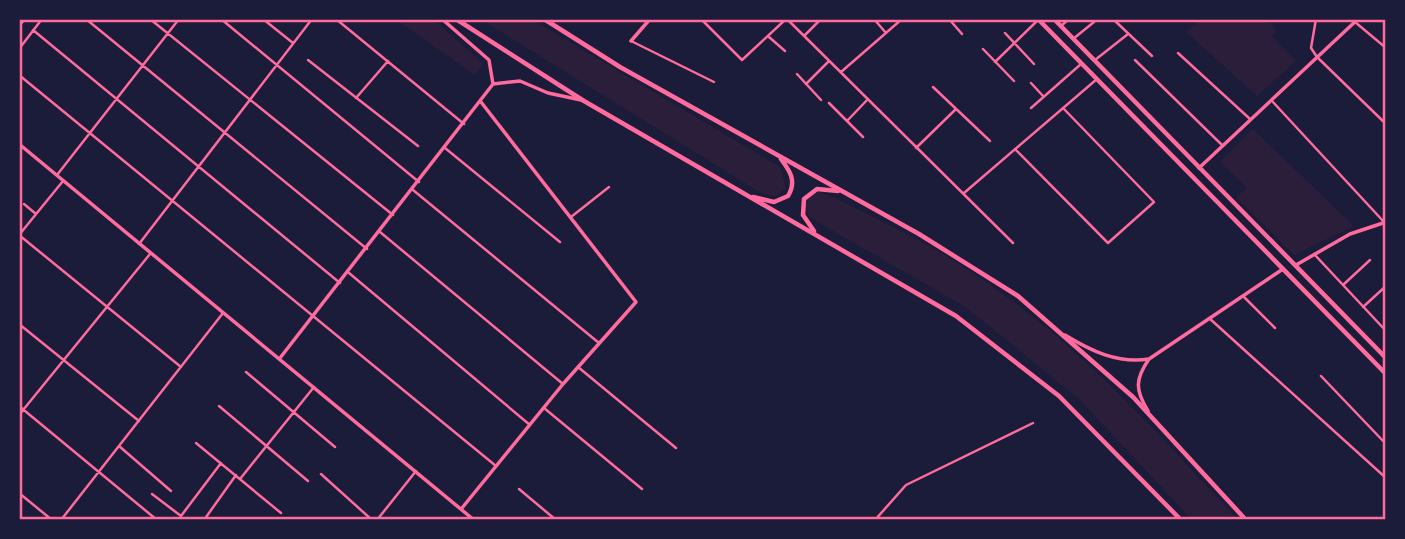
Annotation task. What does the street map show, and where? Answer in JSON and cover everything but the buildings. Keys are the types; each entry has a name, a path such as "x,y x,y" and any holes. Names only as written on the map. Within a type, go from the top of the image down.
{"main road":[{"path":"456,19 584,101 956,316 991,340 1059,396 1181,520"},
{"path":"544,19 620,67 842,191 979,270 1018,296 1153,418 1246,520"},
{"path":"1038,19 1386,374"},
{"path":"1054,19 1386,358"},
{"path":"1155,138 1163,130"},
{"path":"746,195 774,202 788,196 792,177 779,156"},
{"path":"818,236 803,215 804,199 817,189 842,191"},
{"path":"1349,337 1357,330"}],"street":[{"path":"19,26 25,19"},
{"path":"19,49 42,19"},
{"path":"86,19 366,250"},
{"path":"150,19 393,215"},
{"path":"57,175 179,19"},
{"path":"221,19 419,182"},
{"path":"263,19 293,43"},
{"path":"139,244 312,19"},
{"path":"336,19 464,124"},
{"path":"280,358 481,103 493,83 489,60 442,19"},
{"path":"650,19 631,41 714,82"},
{"path":"701,19 742,60 787,19 1013,243"},
{"path":"804,36 821,19"},
{"path":"874,19 886,33"},
{"path":"841,72 902,19"},
{"path":"949,19 962,34"},
{"path":"995,62 1038,19"},
{"path":"1060,26 1069,19"},
{"path":"1113,19 1152,56"},
{"path":"1316,19 1311,48 1386,124"},
{"path":"1199,168 1357,20 1386,48"},
{"path":"1073,39 1094,22"},
{"path":"33,30 340,283"},
{"path":"1005,33 1034,64"},
{"path":"1094,60 1128,34"},
{"path":"768,36 785,51"},
{"path":"983,49 1014,81"},
{"path":"1178,53 1250,120"},
{"path":"308,60 418,146"},
{"path":"1135,60 1223,146"},
{"path":"356,98 387,61"},
{"path":"806,84 829,61"},
{"path":"1031,108 1082,63"},
{"path":"797,74 821,100"},
{"path":"19,75 496,467"},
{"path":"963,194 1097,79"},
{"path":"493,83 520,80 548,93 584,101"},
{"path":"1031,83 1043,96"},
{"path":"933,86 990,141"},
{"path":"847,121 868,99"},
{"path":"1271,100 1385,222 1350,234 1296,265"},
{"path":"461,509 636,302 481,103"},
{"path":"829,103 863,137"},
{"path":"916,148 956,108"},
{"path":"1015,149 1108,243 1154,202 1063,108"},
{"path":"21,146 474,520"},
{"path":"445,148 560,242"},
{"path":"63,181 19,235 181,367"},
{"path":"571,216 609,187"},
{"path":"413,190 599,343"},
{"path":"24,204 36,214"},
{"path":"380,232 564,384"},
{"path":"19,415 150,254"},
{"path":"1314,254 1386,331"},
{"path":"1342,285 1370,260"},
{"path":"1153,418 1137,385 1138,374 1149,359 1283,269"},
{"path":"349,273 530,425"},
{"path":"1363,307 1386,286"},
{"path":"1242,296 1275,328"},
{"path":"61,520 223,313"},
{"path":"1209,318 1386,478"},
{"path":"20,324 139,421"},
{"path":"1062,333 1089,349 1125,361 1149,359"},
{"path":"578,368 676,448"},
{"path":"246,372 335,447"},
{"path":"1321,376 1386,444"},
{"path":"240,479 314,387"},
{"path":"19,406 157,520"},
{"path":"219,406 308,481"},
{"path":"544,408 642,489"},
{"path":"875,520 906,485 1033,423"},
{"path":"196,443 281,513"},
{"path":"119,446 171,491"},
{"path":"152,494 181,516 221,463"},
{"path":"321,474 374,520 416,471"},
{"path":"204,520 236,475"},
{"path":"519,489 556,520"},
{"path":"19,493 52,520"}],"shaded area":[{"path":"395,19 433,19 484,64 475,75"},
{"path":"480,19 531,19 780,167 786,188 775,197 761,193"},
{"path":"1203,19 1268,19 1276,31 1272,37 1296,61 1257,96 1186,32"},
{"path":"1253,129 1354,226 1294,255 1236,197 1247,188 1220,162"},
{"path":"819,192 951,259 1031,315 1104,379 1238,520 1192,520 1080,400 967,308 809,217 805,206 809,196"}]}
